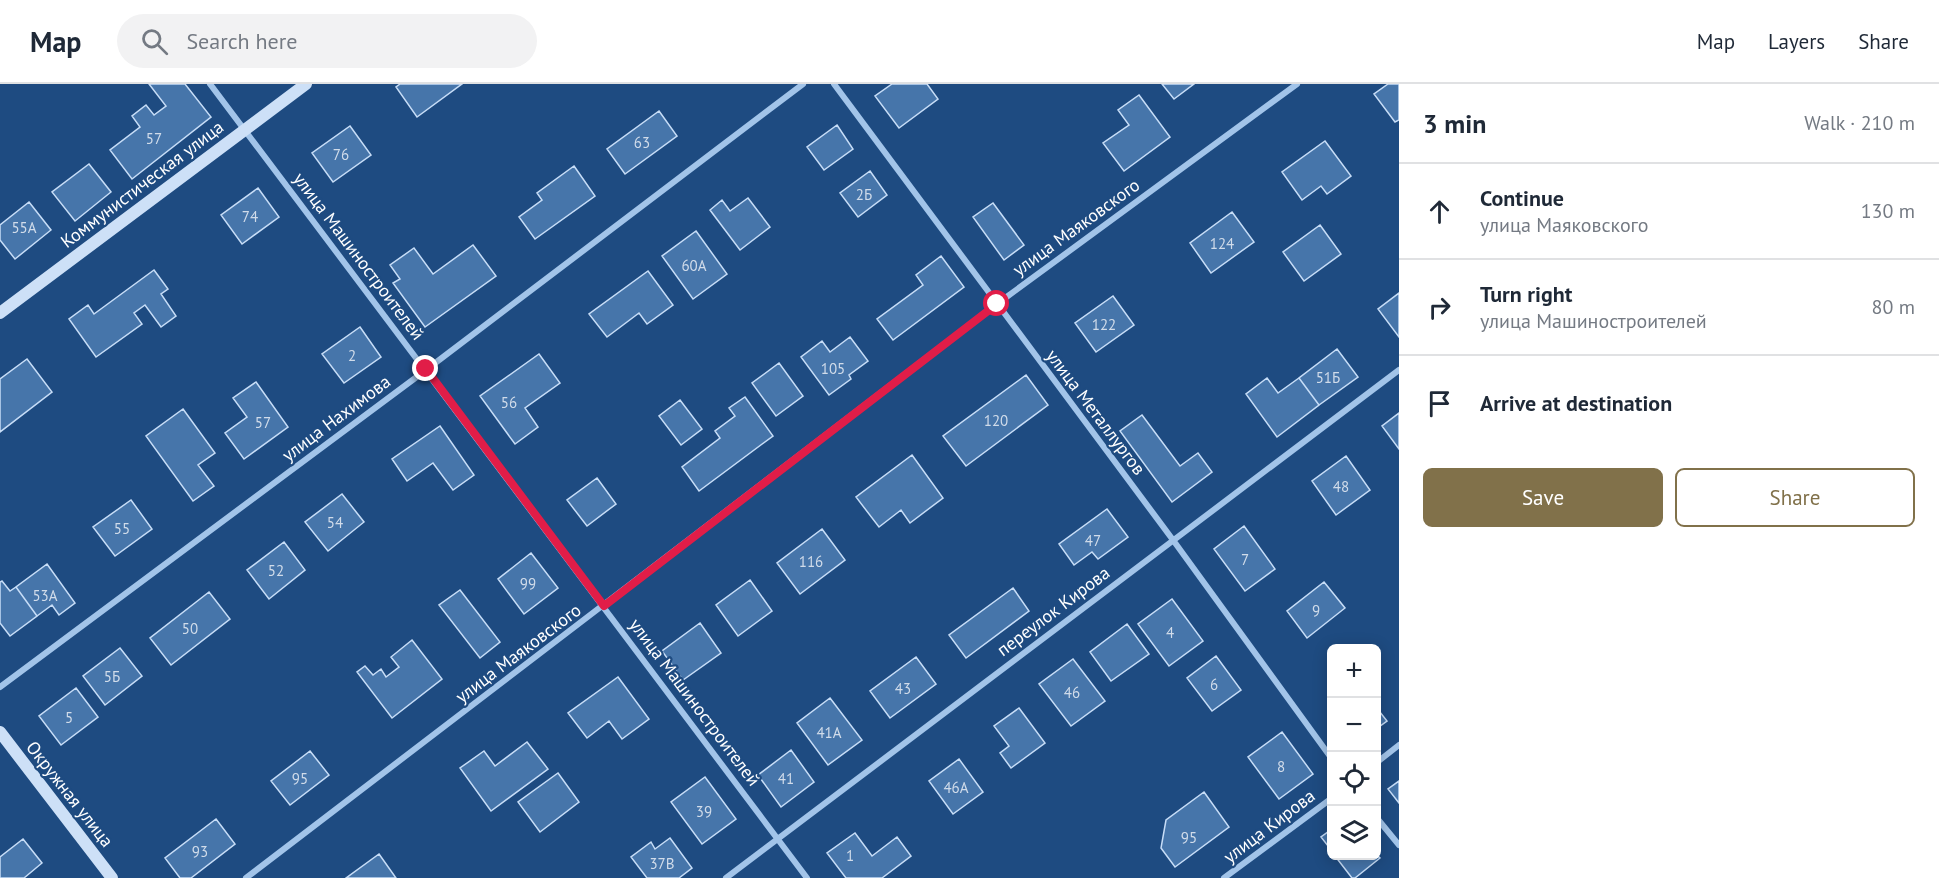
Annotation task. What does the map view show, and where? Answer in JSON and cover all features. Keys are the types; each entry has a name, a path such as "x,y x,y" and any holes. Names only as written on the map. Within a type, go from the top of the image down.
{"street":[{"name":"улица Машиностроителей","path":"210,84 807,878"},
{"name":"Коммунистическая улица","path":"0,313 306,84"},
{"name":"улица Нахимова","path":"0,687 426,369 802,84"},
{"name":"улица Металлургов","path":"834,84 1173,540 1327,752"},
{"name":"улица Маяковского","path":"246,878 997,304 1297,84"},
{"name":"переулок Кирова","path":"726,878 1399,370"},
{"name":"Окружная улица","path":"0,732 112,878"},
{"path":"1381,760 1399,745"},
{"name":"улица Кирова","path":"1224,878 1327,802"},
{"path":"1381,823 1399,845"}],"building":[{"path":"149,84 185,84 211,117 132,179 110,150 140,127 132,116 146,105 154,115 166,106"},
{"path":"400,84 462,84 417,117 396,87"},
{"path":"892,84 927,84 938,99 899,128 875,96"},
{"path":"1162,84 1194,84 1174,99"},
{"path":"1388,84 1399,84 1399,120 1395,122 1374,94"},
{"path":"1139,95 1170,137 1124,171 1103,143 1129,125 1118,110"},
{"path":"659,111 677,136 625,174 607,149"},
{"path":"837,125 853,149 824,170 807,147"},
{"path":"350,126 371,155 333,182 312,153"},
{"path":"1325,141 1351,176 1327,194 1321,186 1302,200 1282,172"},
{"path":"89,164 111,192 75,221 52,192"},
{"path":"574,166 595,196 535,239 519,217 542,200 537,193"},
{"path":"870,171 887,195 858,217 840,193"},
{"path":"258,188 279,217 242,244 221,215"},
{"path":"748,198 770,227 740,250 710,210 722,200 730,211"},
{"path":"29,202 51,230 15,259 0,240 0,225"},
{"path":"993,203 1024,245 1004,260 973,217"},
{"path":"1232,212 1254,242 1211,273 1190,243"},
{"path":"1320,225 1341,254 1304,281 1283,252"},
{"path":"696,231 727,274 693,299 662,256"},
{"path":"473,245 496,276 425,327 393,283 400,279 390,265 414,248 433,274"},
{"path":"941,256 964,287 893,340 877,319 923,285 916,275"},
{"path":"154,270 168,289 161,294 176,316 161,327 145,305 134,313 142,324 96,357 69,319 88,305 94,314"},
{"path":"648,271 673,305 647,324 639,313 607,337 589,314"},
{"path":"1399,293 1399,337 1378,309"},
{"path":"1113,296 1134,325 1096,352 1075,323"},
{"path":"360,327 381,357 344,383 322,354"},
{"path":"850,337 868,361 849,375 851,379 829,395 801,357 822,341 830,352"},
{"path":"1337,349 1358,377 1319,405 1299,378"},
{"path":"539,354 560,383 525,408 538,427 515,444 480,396"},
{"path":"27,359 52,392 0,432 0,379"},
{"path":"779,363 803,396 776,416 752,383"},
{"path":"1026,375 1048,405 966,466 943,436"},
{"path":"1267,378 1278,393 1299,378 1319,405 1277,437 1246,394"},
{"path":"256,382 288,427 244,459 225,433 247,417 233,398"},
{"path":"745,397 773,436 699,491 682,467 720,438 715,431 735,416 729,408"},
{"path":"680,400 702,429 681,445 659,416"},
{"path":"183,409 215,453 198,465 214,486 193,501 146,436"},
{"path":"1399,413 1399,449 1382,426"},
{"path":"1142,415 1180,466 1198,453 1212,472 1172,502 1120,431"},
{"path":"440,426 474,475 453,490 433,463 407,481 392,459"},
{"path":"912,455 943,498 910,523 901,510 879,527 856,497"},
{"path":"1346,456 1370,490 1336,515 1312,481"},
{"path":"597,478 616,504 587,526 567,500"},
{"path":"342,494 364,522 328,551 305,522"},
{"path":"131,500 152,529 115,556 93,527"},
{"path":"1107,509 1128,537 1098,559 1092,552 1074,565 1059,544"},
{"path":"1244,526 1275,569 1245,591 1214,549"},
{"path":"822,529 845,560 800,594 777,563"},
{"path":"284,542 305,570 269,599 247,570"},
{"path":"531,553 558,588 524,614 498,579"},
{"path":"47,564 75,603 59,615 52,605 37,616 16,587"},
{"path":"750,580 772,611 738,636 716,605"},
{"path":"2,581 10,591 16,587 37,616 10,636 0,623 0,582"},
{"path":"1324,582 1345,608 1307,638 1287,611"},
{"path":"1013,588 1029,611 966,658 949,635"},
{"path":"460,590 500,642 480,658 439,605"},
{"path":"209,592 230,619 171,665 150,638"},
{"path":"1172,599 1203,641 1169,666 1138,624"},
{"path":"700,623 721,653 683,680 662,651"},
{"path":"1127,624 1149,654 1111,681 1090,652"},
{"path":"412,640 442,679 392,718 357,672 365,666 373,675 381,669 386,677 399,667 391,657"},
{"path":"120,648 142,676 105,705 83,676"},
{"path":"1216,656 1241,690 1212,711 1187,678"},
{"path":"916,657 936,684 890,718 870,691"},
{"path":"1073,659 1105,701 1071,726 1039,684"},
{"path":"618,677 649,719 622,739 609,721 587,738 568,713"},
{"path":"76,688 98,717 61,745 39,716"},
{"path":"830,698 862,740 828,765 797,723"},
{"path":"1019,708 1045,743 1011,768 1000,753 1009,746 994,726"},
{"path":"1381,713 1387,721 1381,725"},
{"path":"1282,732 1313,774 1279,799 1248,757"},
{"path":"527,742 548,769 491,811 460,768 484,751 495,766"},
{"path":"791,750 814,782 781,807 758,775"},
{"path":"310,751 329,775 290,805 271,781"},
{"path":"959,759 983,792 953,814 929,781"},
{"path":"558,773 579,802 540,832 518,802"},
{"path":"705,777 736,819 702,844 671,802"},
{"path":"1399,781 1399,803 1388,789"},
{"path":"1204,792 1229,827 1175,867 1161,848 1166,820"},
{"path":"216,819 235,844 191,878 180,878 165,858"},
{"path":"855,833 872,856 897,837 911,856 882,878 846,878 827,853"},
{"path":"1327,833 1327,845 1321,837"},
{"path":"670,838 692,868 679,878 647,878 631,857 651,842 655,849"},
{"path":"23,839 42,863 24,878 0,878 0,857"},
{"path":"379,854 396,878 346,878"},
{"path":"1338,860 1378,860 1355,878 1352,878"}],"route":[{"path":"426,369 604,606 997,304"}]}
